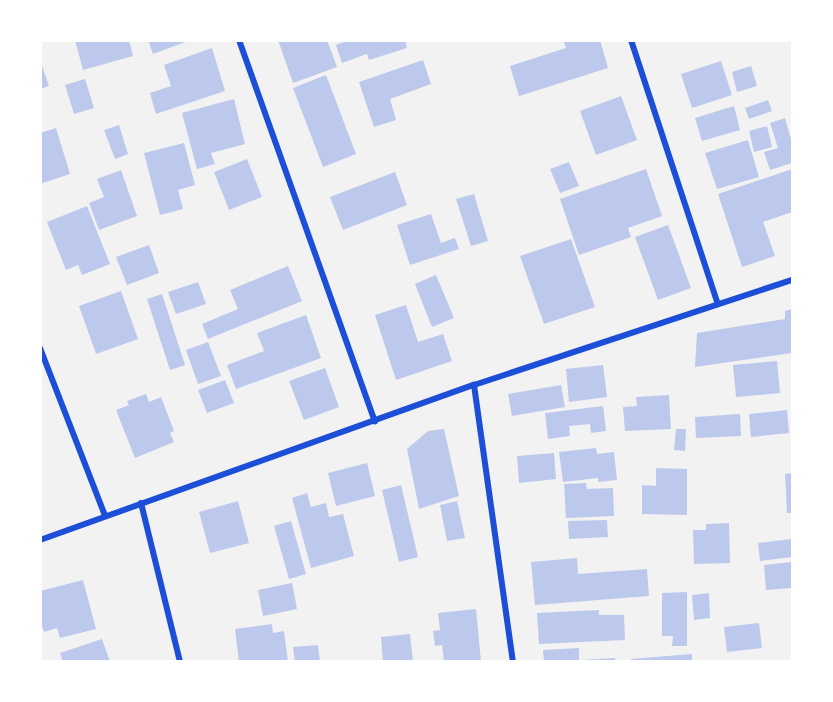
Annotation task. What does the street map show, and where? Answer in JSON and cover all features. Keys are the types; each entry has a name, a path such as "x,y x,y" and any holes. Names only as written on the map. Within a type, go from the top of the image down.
{"street":[{"path":"239,40 375,421"},
{"path":"631,40 718,304"},
{"path":"40,540 474,385 792,280"},
{"path":"40,348 105,516"},
{"path":"474,385 513,662"},
{"path":"141,503 180,662"}],"building":[{"path":"75,40 129,40 133,56 83,70"},
{"path":"148,40 188,40 188,41 153,54"},
{"path":"278,40 327,40 337,67 293,83"},
{"path":"349,40 405,40 407,48 369,60 367,54 342,63 336,45"},
{"path":"563,40 600,40 608,68 519,96 510,66 566,48"},
{"path":"212,48 225,91 156,114 150,93 171,86 164,65"},
{"path":"40,60 49,86 40,89"},
{"path":"423,60 431,84 390,99 396,120 374,127 359,82"},
{"path":"721,61 732,95 692,108 681,74"},
{"path":"751,66 757,86 737,92 732,72"},
{"path":"326,75 356,154 323,167 293,88"},
{"path":"85,79 94,108 74,114 65,85"},
{"path":"621,96 637,140 596,155 580,111"},
{"path":"234,99 245,144 211,153 215,164 197,169 182,113"},
{"path":"768,100 772,111 749,119 745,108"},
{"path":"734,106 740,130 702,141 695,118"},
{"path":"785,118 792,143 792,163 770,170 764,152 778,148 770,123"},
{"path":"119,125 128,154 115,159 104,130"},
{"path":"767,126 772,147 754,152 749,131"},
{"path":"56,128 70,174 40,184 40,133"},
{"path":"748,140 759,177 717,189 705,153"},
{"path":"184,143 195,185 178,190 183,209 160,215 144,153"},
{"path":"247,159 262,197 229,210 214,172"},
{"path":"569,162 579,186 560,193 550,169"},
{"path":"646,169 662,216 628,228 631,237 579,255 560,199"},
{"path":"792,169 792,212 763,222 775,256 742,267 718,194"},
{"path":"121,170 137,216 99,230 89,203 104,197 97,179"},
{"path":"395,172 407,205 343,230 330,197"},
{"path":"474,194 488,241 471,246 456,199"},
{"path":"87,206 110,264 82,275 78,265 66,270 47,222"},
{"path":"431,214 441,243 455,238 459,249 410,265 397,225"},
{"path":"668,225 691,288 658,300 635,237"},
{"path":"571,239 595,307 544,324 520,256"},
{"path":"149,245 159,273 127,285 116,257"},
{"path":"288,266 302,301 208,339 202,324 238,309 230,290"},
{"path":"436,275 454,318 432,327 415,284"},
{"path":"198,282 206,304 176,314 168,292"},
{"path":"121,291 138,339 96,354 79,306"},
{"path":"162,294 185,365 170,370 147,299"},
{"path":"406,305 418,342 443,334 452,361 396,380 375,315"},
{"path":"792,309 792,353 695,367 697,333 785,319 785,311"},
{"path":"306,315 321,358 236,389 227,365 264,351 257,333"},
{"path":"208,342 221,376 198,384 186,350"},
{"path":"777,361 780,393 736,397 733,365"},
{"path":"603,365 607,397 569,402 566,369"},
{"path":"325,368 339,407 304,420 289,381"},
{"path":"225,380 234,403 207,413 198,390"},
{"path":"561,385 565,407 512,416 508,394"},
{"path":"146,394 149,402 161,397 174,431 170,433 174,442 135,458 116,410 129,405 127,401"},
{"path":"669,395 671,429 625,431 623,407 637,406 636,397"},
{"path":"603,406 606,431 591,433 590,424 569,426 570,436 548,439 545,413"},
{"path":"787,410 789,433 751,437 749,414"},
{"path":"740,414 741,436 696,438 695,417"},
{"path":"444,429 459,496 419,509 407,449 428,431"},
{"path":"676,429 686,429 685,451 674,450"},
{"path":"596,448 597,454 614,452 617,480 598,482 598,478 563,482 559,452"},
{"path":"554,453 556,479 519,483 517,456"},
{"path":"367,463 375,496 336,506 328,473"},
{"path":"656,468 687,469 687,515 642,514 642,485 656,486"},
{"path":"792,473 792,513 787,513 785,474"},
{"path":"586,483 587,489 613,488 614,516 566,518 564,484"},
{"path":"401,485 418,557 399,562 382,490"},
{"path":"307,493 311,507 326,503 329,517 343,514 354,556 311,568 292,498"},
{"path":"238,501 249,543 210,553 199,512"},
{"path":"457,501 465,538 447,541 440,505"},
{"path":"607,520 608,537 569,539 568,521"},
{"path":"291,521 306,574 289,579 274,526"},
{"path":"729,523 730,563 694,564 693,530 706,530 706,524"},
{"path":"792,539 792,557 760,561 758,543"},
{"path":"577,558 578,574 647,569 649,596 535,605 531,562"},
{"path":"792,562 792,588 766,590 764,565"},
{"path":"83,580 96,629 60,638 57,628 44,632 40,621 40,591"},
{"path":"292,583 297,609 263,616 258,590"},
{"path":"687,592 687,646 672,646 673,636 662,636 662,593"},
{"path":"709,593 710,618 694,620 692,595"},
{"path":"476,609 481,662 444,662 442,645 435,646 433,631 440,630 438,613"},
{"path":"599,610 599,615 624,615 625,640 539,644 537,613"},
{"path":"759,623 762,648 727,652 724,627"},
{"path":"272,624 273,633 284,631 288,662 239,662 235,629"},
{"path":"410,634 413,662 383,662 381,637"},
{"path":"102,639 110,662 63,662 60,653"},
{"path":"318,645 320,662 295,662 293,647"},
{"path":"579,648 579,662 544,662 543,650"},
{"path":"692,654 692,662 631,662 631,659"},
{"path":"615,658 616,662 581,662 581,660"}]}
